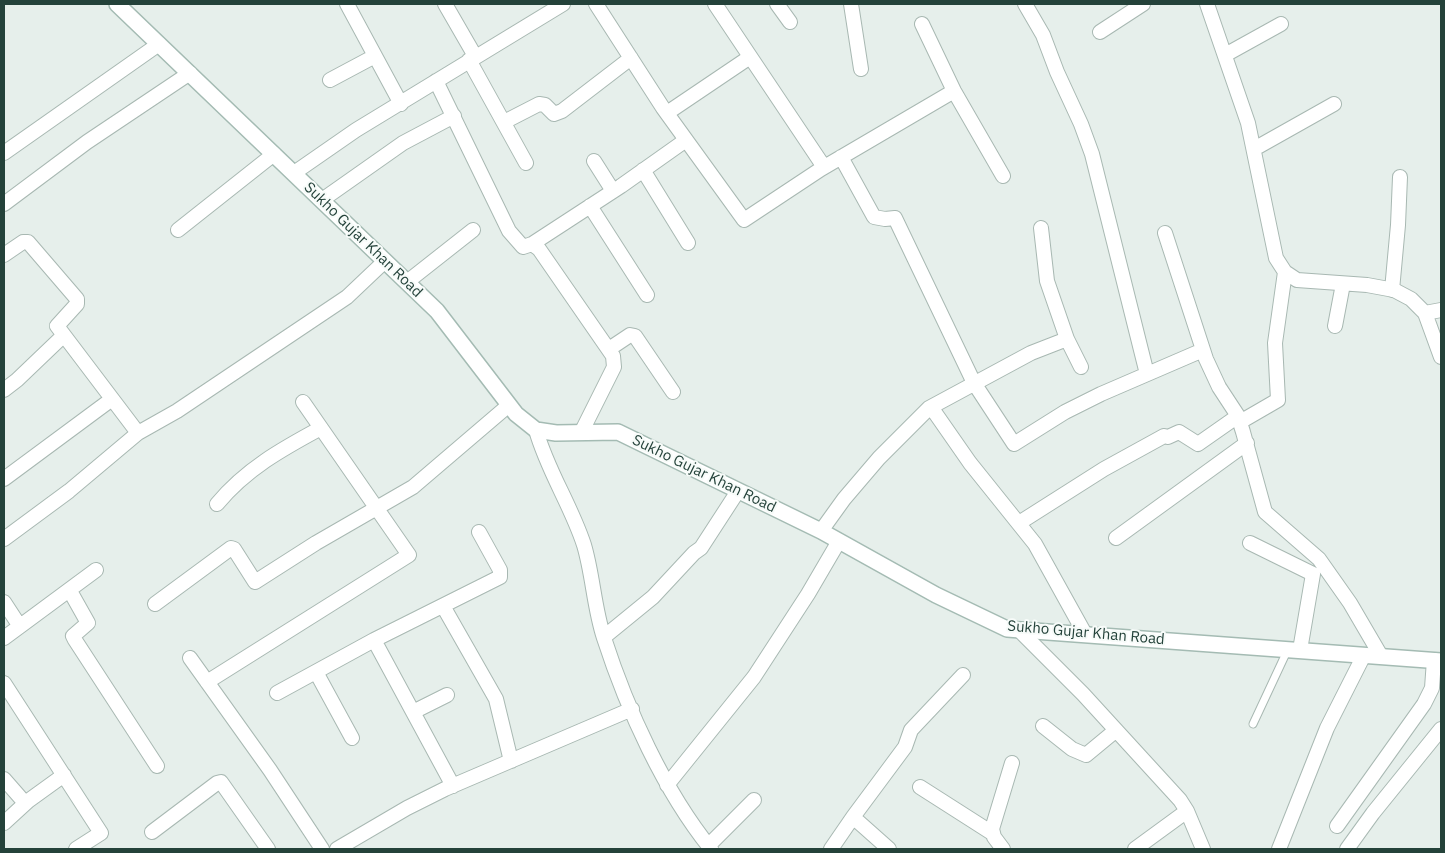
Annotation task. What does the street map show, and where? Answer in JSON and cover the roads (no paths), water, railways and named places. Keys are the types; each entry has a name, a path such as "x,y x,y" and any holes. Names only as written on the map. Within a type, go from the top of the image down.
{"main road":[{"name":"Sukho Gujar Khan Road","path":"118,4 437,311 508,405 536,430 618,432 821,531 936,595 1008,629 1438,661"}],"street":[{"path":"347,4 401,104"},
{"path":"445,4 526,163"},
{"path":"294,173 356,130 563,4"},
{"path":"596,4 667,113 744,220 824,167 954,91"},
{"path":"715,4 824,167"},
{"path":"777,4 790,22"},
{"path":"851,4 861,69"},
{"path":"1025,4 1043,35 1056,72 1081,124 1092,154 1147,374"},
{"path":"1100,32 1142,4"},
{"path":"1207,4 1248,123 1276,258 1285,272 1297,280 1392,290 1411,299 1425,313 1441,357"},
{"path":"922,24 954,91 1003,176"},
{"path":"1225,55 1281,24"},
{"path":"4,153 159,44"},
{"path":"330,80 375,56"},
{"path":"667,113 750,56"},
{"path":"504,122 539,104 545,105 554,114 562,111 631,58"},
{"path":"4,204 87,142 190,73"},
{"path":"436,81 509,231 523,247 532,244 613,191 686,140"},
{"path":"1254,149 1334,104"},
{"path":"322,200 403,143 454,116"},
{"path":"178,230 274,154"},
{"path":"841,158 874,217 885,220 895,218 974,383 1014,444 1065,412 1203,350"},
{"path":"594,161 613,191"},
{"path":"643,170 688,242"},
{"path":"1392,290 1400,176"},
{"path":"590,206 647,295"},
{"path":"1041,228 1047,281 1067,340 1081,367"},
{"path":"407,282 473,230"},
{"path":"1165,233 1203,350 1220,387 1239,419 1265,512 1318,559 1350,602 1381,656"},
{"path":"4,254 23,242 28,242 78,299 77,304 57,326 138,433"},
{"path":"532,244 542,253 613,356 614,367 581,432"},
{"path":"4,539 69,491 138,433 169,416 347,297 385,261"},
{"path":"1019,523 1104,469 1164,436 1168,437 1179,432 1198,444 1239,419 1278,400 1275,343 1285,272"},
{"path":"1335,326 1343,284"},
{"path":"1425,313 1441,310"},
{"path":"609,349 630,334 635,336 673,392"},
{"path":"4,390 63,336"},
{"path":"821,531 844,499 879,458 909,426 931,407 1031,353 1067,340"},
{"path":"4,479 112,399"},
{"path":"207,682 409,555 303,402"},
{"path":"155,604 231,548 234,548 255,582 376,507 413,487 508,405"},
{"path":"931,407 970,463 1019,523 1046,561 1085,634"},
{"path":"217,504 242,476 273,454 321,428"},
{"path":"536,430 543,455 583,545 604,637 632,709 667,785 693,826 710,848 754,800"},
{"path":"1116,538 1247,443"},
{"path":"604,637 653,597 694,553 701,548 738,491"},
{"path":"277,693 374,640 500,577 500,570 479,532"},
{"path":"667,785 754,677 808,594 839,541"},
{"path":"1250,543 1312,574 1294,649"},
{"path":"4,638 19,625 70,591 96,570"},
{"path":"70,591 88,623 73,636 74,640 157,766"},
{"path":"4,602 19,625"},
{"path":"443,606 496,699 511,761"},
{"path":"1019,630 1168,786 1187,811 1203,849"},
{"path":"374,640 453,786"},
{"path":"1279,849 1289,829 1310,767 1364,654"},
{"path":"190,658 270,770 322,849"},
{"path":"1337,826 1424,704 1432,688 1438,661"},
{"path":"316,672 352,738"},
{"path":"831,849 906,747 911,730 963,675"},
{"path":"4,683 101,833 76,849"},
{"path":"413,712 447,695"},
{"path":"337,849 406,808 632,709"},
{"path":"1043,726 1072,749 1086,755 1115,731"},
{"path":"1347,849 1373,813 1441,730"},
{"path":"992,833 1012,763"},
{"path":"4,822 25,803 64,776"},
{"path":"4,779 25,803"},
{"path":"152,832 217,783 221,782 268,849"},
{"path":"920,787 992,833 1004,849"},
{"path":"1135,849 1187,811"},
{"path":"853,817 889,849"}],"lane":[{"path":"1254,724 1294,649"}]}
